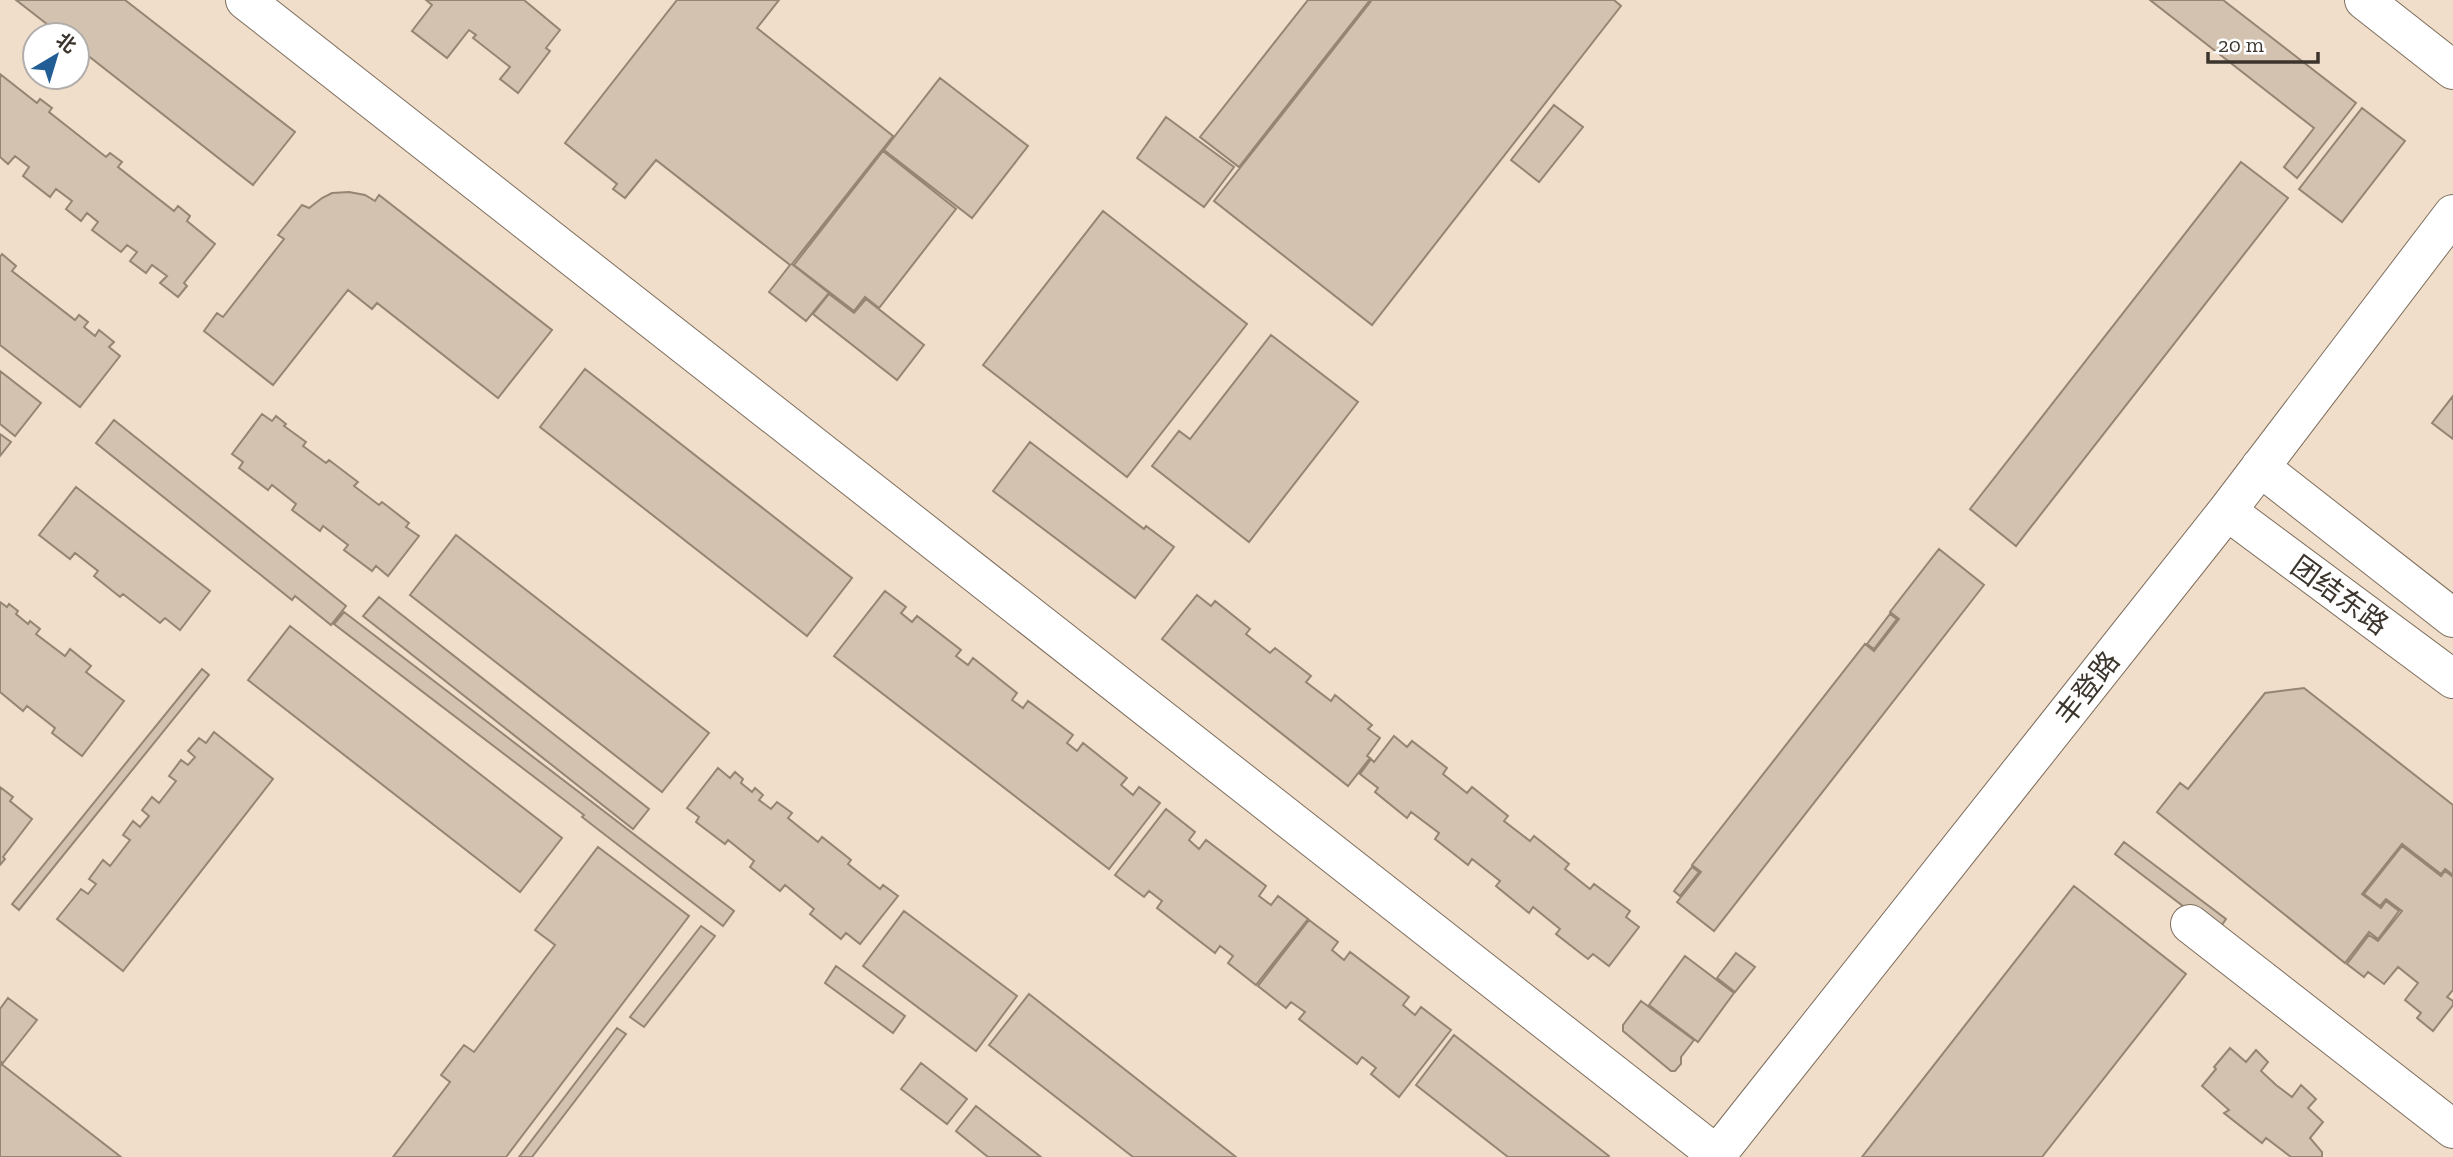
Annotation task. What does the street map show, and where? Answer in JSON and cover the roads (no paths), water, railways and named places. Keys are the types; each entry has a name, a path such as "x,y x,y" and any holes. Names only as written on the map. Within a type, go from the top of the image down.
{"street":[{"path":"245,0 1716,1156"},
{"path":"2364,0 2453,70"},
{"name":"丰登路","path":"1716,1156 2227,511 2453,214"},
{"path":"2260,467 2453,618"},
{"name":"团结东路","path":"2227,511 2453,679"},
{"path":"2190,924 2453,1129"}]}
